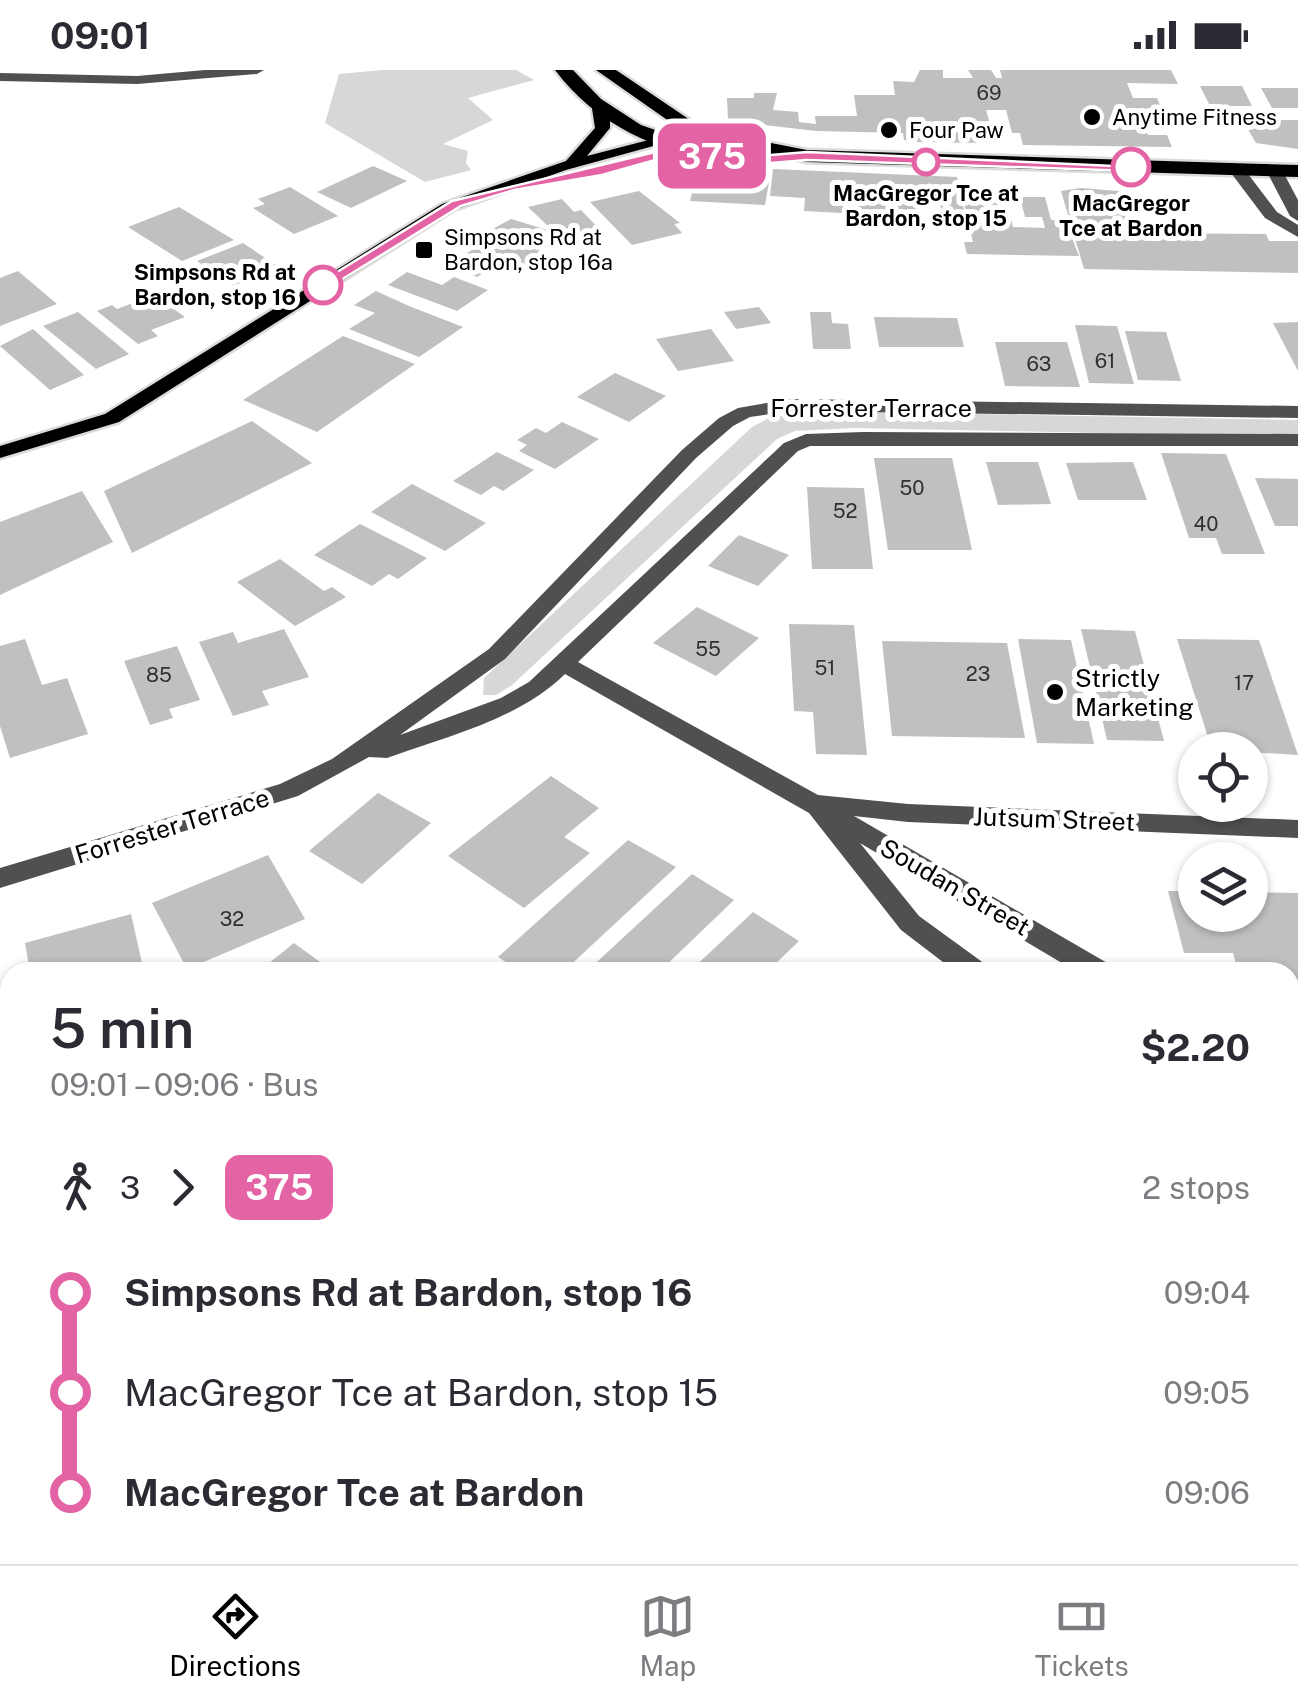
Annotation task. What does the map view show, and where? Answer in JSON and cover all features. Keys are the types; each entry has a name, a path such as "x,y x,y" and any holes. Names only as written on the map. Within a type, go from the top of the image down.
{"highway":[{"path":"564,70 598,102 660,142 680,149 760,160 807,156 1298,171"},
{"path":"606,70 676,122 706,136 807,156"},
{"path":"660,142 706,136"},
{"path":"680,149 706,136"}],"main road":[{"path":"560,167 601,133 605,119 598,102"},
{"path":"512,187 560,167 660,142"},
{"path":"0,452 112,418 456,203 512,187 602,172 680,149"}],"street":[{"path":"0,77 136,80 257,70"},
{"path":"1236,169 1271,216 1298,232"},
{"path":"1271,216 1298,216 1274,170"},
{"name":"Forrester Terrace","path":"341,765 476,672 689,454 726,422 745,412 832,404 1298,412"},
{"name":"Forrester Terrace","path":"0,878 290,790 341,765 519,700 564,664 791,447 806,440 1298,440"},
{"name":"Soudan Street","path":"564,664 811,802 1082,962"},
{"name":"Soudan Street","path":"811,802 910,923 962,962"},
{"name":"Jutsum Street","path":"811,802 908,812 1298,829"}],"shaded area":[{"path":"382,70 516,70 534,80 468,98 493,120 443,144 468,151 466,163 471,170 425,182 325,123 339,74"},
{"path":"810,411 1298,420 1298,437 854,428 795,431 777,439 511,686 496,695 483,695 484,678 752,427 769,418"}],"building":[{"path":"920,70 943,70 943,78 973,78 968,70 991,70 996,78 1002,78 1000,70 1171,70 1178,84 1127,83 1133,98 1157,98 1167,122 1143,122 1148,135 1167,135 1172,147 1023,145 1020,133 1012,133 1006,110 986,110 991,127 986,127 987,143 916,142 904,140 903,133 816,131 728,121 727,98 754,98 754,93 777,93 773,110 798,112 799,122 816,124 815,116 857,116 854,95 895,95 893,81 914,82"},
{"path":"1200,86 1242,86 1252,106 1210,106"},
{"path":"1261,88 1298,88 1298,108 1272,108"},
{"path":"1270,120 1298,120 1298,149 1256,143 1246,126 1274,126"},
{"path":"373,166 407,181 351,208 317,192"},
{"path":"773,169 957,177 964,211 942,210 940,205 915,201 917,217 804,211 805,198 770,196"},
{"path":"682,171 769,182 765,205 690,201 694,184 679,184"},
{"path":"290,187 338,216 294,234 253,208 265,204 258,199"},
{"path":"1081,188 1131,192 1135,202 1124,202 1135,233 1266,234 1269,241 1298,241 1298,273 1084,269 1061,191"},
{"path":"639,191 680,223 674,224 682,233 632,245 590,202"},
{"path":"962,196 1005,197 1013,227 1045,228 1042,217 1025,217 1020,197 1045,197 1051,220 1065,220 1079,256 967,254 964,242 973,242"},
{"path":"562,199 574,212 581,210 606,236 568,245 528,207"},
{"path":"179,207 234,240 182,261 128,227"},
{"path":"511,219 554,232 531,246 549,253 517,272 498,265 477,277 447,264 492,239 482,235"},
{"path":"243,243 280,268 233,286 197,261"},
{"path":"18,271 57,304 0,326 0,278"},
{"path":"407,272 442,285 454,277 488,290 457,311 388,285"},
{"path":"187,288 203,299 175,310 185,317 151,330 158,336 138,344 97,311 112,305 117,309 152,296 157,299"},
{"path":"376,291 463,327 419,357 349,329 375,313 354,305"},
{"path":"759,307 771,323 736,329 724,312"},
{"path":"78,312 129,354 96,369 43,326"},
{"path":"810,312 831,312 832,323 848,324 851,349 813,349"},
{"path":"874,317 957,318 964,347 879,347"},
{"path":"1298,322 1298,371 1273,323"},
{"path":"1075,325 1117,326 1134,384 1089,383"},
{"path":"33,329 84,375 50,390 0,346"},
{"path":"711,329 734,361 678,371 656,339"},
{"path":"1125,331 1166,332 1181,381 1138,380"},
{"path":"343,336 415,364 317,432 243,400"},
{"path":"995,342 1067,342 1080,387 1005,386"},
{"path":"615,373 666,396 629,422 577,397"},
{"path":"252,421 312,463 132,553 104,491"},
{"path":"562,422 599,439 555,469 519,451 527,445 517,440 536,428 546,433"},
{"path":"497,452 534,470 503,491 494,486 481,495 453,481"},
{"path":"1161,453 1226,454 1265,554 1222,554 1216,538 1189,538"},
{"path":"874,458 952,458 972,550 888,550"},
{"path":"986,462 1038,462 1051,504 998,505"},
{"path":"1133,462 1147,500 1078,500 1066,463"},
{"path":"1255,478 1298,479 1298,526 1275,526"},
{"path":"412,484 486,523 445,551 371,512"},
{"path":"807,487 864,488 873,569 812,569"},
{"path":"82,491 113,542 0,595 0,522"},
{"path":"360,524 427,558 398,579 389,574 372,586 314,555"},
{"path":"739,535 789,555 758,586 708,566"},
{"path":"280,559 324,591 332,587 346,597 295,626 237,582"},
{"path":"697,607 759,638 716,676 653,643"},
{"path":"789,624 854,625 867,755 816,754 813,712 794,711"},
{"path":"284,629 309,677 262,691 269,705 233,716 199,642 233,632 238,643"},
{"path":"1081,629 1135,631 1164,741 1107,740"},
{"path":"25,639 42,685 67,678 88,734 10,758 0,726 0,646"},
{"name":"Strictly Marketing","path":"1018,639 1071,640 1094,744 1037,743"},
{"path":"1177,639 1259,640 1298,755 1268,753 1268,732 1206,732"},
{"path":"882,641 1007,643 1025,738 892,736"},
{"path":"177,646 200,700 169,709 173,718 150,725 124,661"},
{"path":"551,776 599,808 564,837 590,853 524,908 448,856"},
{"path":"378,793 431,823 362,884 309,851"},
{"path":"628,840 676,867 574,962 506,962 498,957"},
{"path":"268,855 305,919 204,962 183,962 152,903"},
{"path":"692,874 734,900 669,962 597,962"},
{"path":"1168,891 1178,891 1178,930"},
{"path":"1268,892 1298,893 1298,962 1235,962 1233,953 1184,953 1179,932 1268,932"},
{"path":"753,912 799,941 777,962 700,962"},
{"path":"131,914 142,962 28,962 25,943"},
{"path":"294,943 320,962 270,962"}],"bus line":[{"name":"375","path":"323,285 456,203 512,187 602,172 680,149 760,160 807,156 1131,167"}],"place":[{"name":"Anytime Fitness","path":"1092,117"},
{"name":"Four Paw","path":"889,130"},
{"name":"MacGregor Tce at Bardon, stop 15","path":"926,162"},
{"name":"MacGregor Tce at Bardon","path":"1131,167"},
{"name":"Simpsons Rd at Bardon, stop 16a","path":"424,250"},
{"name":"Simpsons Rd at Bardon, stop 16","path":"323,285"},
{"name":"Strictly Marketing","path":"1055,692"}]}
